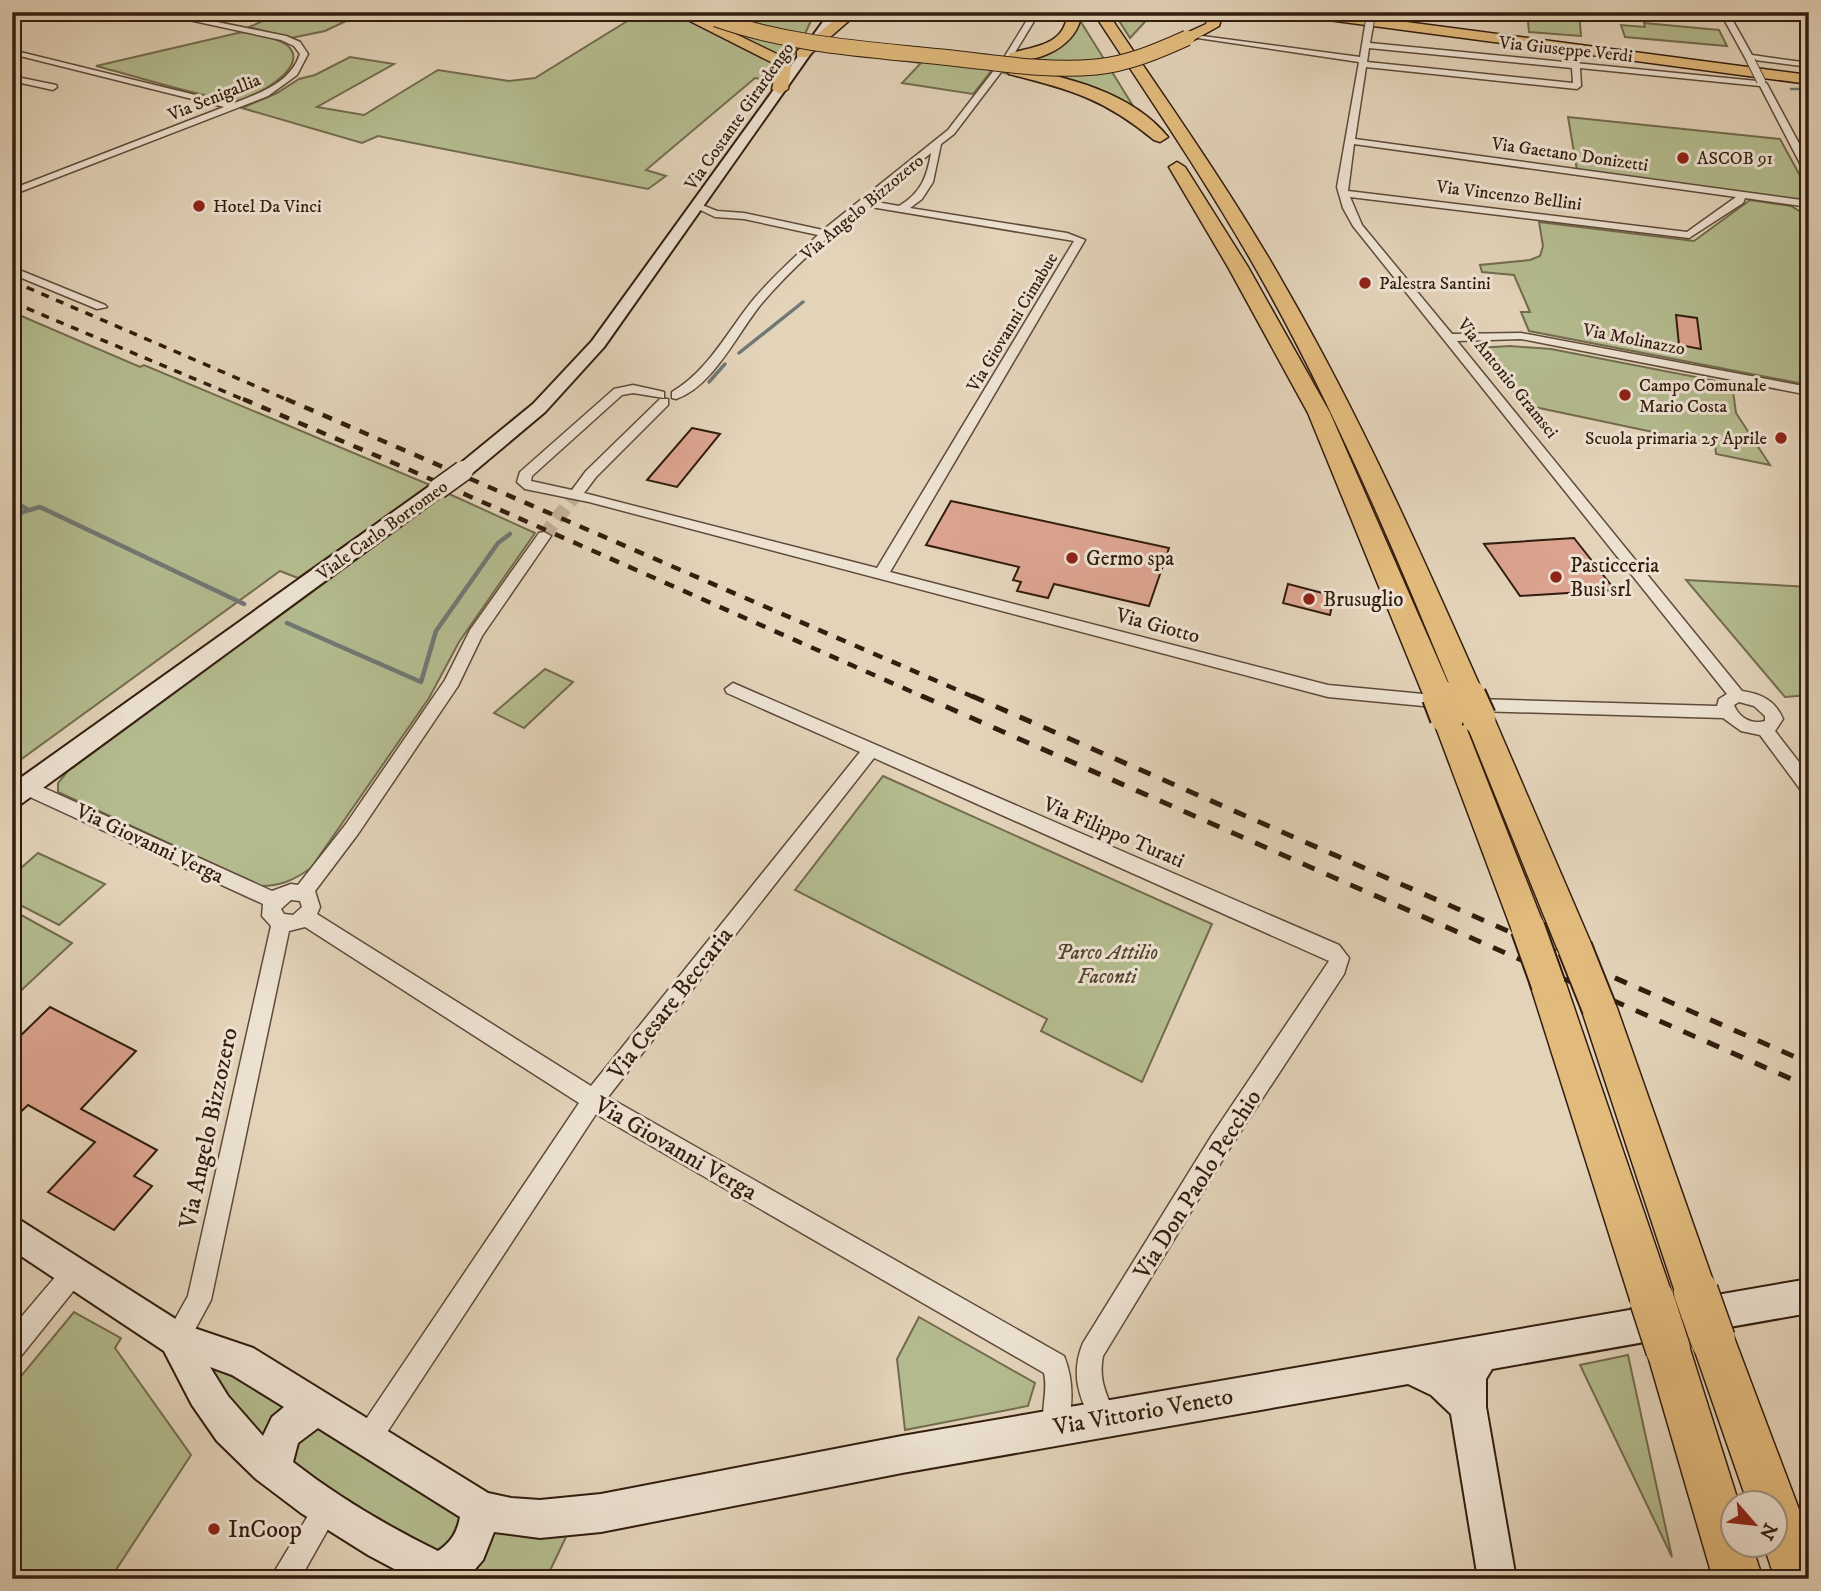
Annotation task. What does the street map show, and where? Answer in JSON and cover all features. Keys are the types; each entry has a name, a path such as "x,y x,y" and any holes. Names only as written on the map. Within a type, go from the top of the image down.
{"highway":[{"path":"679,12 780,61 784,67 780,89"},
{"path":"700,12 793,40 1036,67 1082,68 1144,57 1194,38 1214,23 1214,19 1206,12"},
{"path":"802,54 819,12"},
{"path":"802,54 852,12"},
{"path":"1014,63 1061,41 1072,31 1074,12"},
{"path":"1086,12 1238,268 1319,413 1390,574 1548,985 1668,1349 1738,1579"},
{"path":"1100,12 1205,172 1276,287 1342,412 1417,574 1599,1008 1767,1490"},
{"path":"1120,12 1118,20 1122,34 1195,149 1205,172"},
{"path":"1194,38 1209,22 1200,12"},
{"path":"1298,12 1809,78"},
{"path":"1330,12 1809,78"},
{"path":"886,52 1014,63 1103,96 1126,108 1160,137"},
{"path":"1790,1551 1800,1579"}],"street":[{"name":"Via Senigallia","path":"12,192 265,94 295,75 304,54 301,48 290,41 266,33 156,12"},
{"name":"Via Costante Girardengo","path":"697,206 802,54 835,12"},
{"path":"1724,12 1809,171"},
{"name":"Via Angelo Bizzozero","path":"585,494 592,474 667,398 693,385 758,301 825,233 937,143 966,113 1035,13"},
{"path":"1342,193 1371,13"},
{"path":"1194,38 1364,62 1577,86 1576,66"},
{"name":"Via Giuseppe Verdi","path":"1367,45 1762,83"},
{"path":"12,52 70,64 144,86 235,107"},
{"path":"1750,59 1809,65"},
{"path":"12,78 53,88"},
{"name":"Via Gaetano Donizetti","path":"1350,142 1717,197 1741,195 1809,205"},
{"name":"Via Angelo Bizzozero","path":"901,209 924,193 931,176 937,143"},
{"name":"Via Vincenzo Bellini","path":"1342,193 1689,235 1740,201 1741,195"},
{"name":"Via Antonio Gramsci","path":"1342,193 1358,226 1737,696"},
{"name":"Via Gaetano Donizetti","path":"1787,201 1808,211"},
{"name":"Via Giovanni Cimabue","path":"863,203 1080,240 881,574"},
{"path":"1808,211 1809,205"},
{"path":"697,206 715,214 744,216 825,233"},
{"name":"Viale Carlo Borromeo","path":"19,792 463,471 517,427 579,366 697,206"},
{"path":"1671,232 1689,220"},
{"path":"12,270 102,307"},
{"name":"Via Molinazzo","path":"1451,338 1521,336 1809,391"},
{"name":"Via Giotto","path":"667,398 633,388 618,392 523,479 530,486 585,494 1328,691 1420,704 1629,707 1726,712"},
{"path":"303,892 312,902 306,917 295,923 277,912 285,894 303,892 352,829 452,682 475,634 544,536"},
{"name":"Via Filippo Turati","path":"733,689 1332,951 1339,958"},
{"path":"1737,696 1762,702 1773,713 1774,724 1764,729 1738,723 1726,712 1727,699 1737,696"},
{"path":"1764,729 1809,788"},
{"name":"Via Cesare Beccaria","path":"367,1440 593,1100 870,751"},
{"name":"Via Giovanni Verga","path":"19,792 277,912"},
{"name":"Via Angelo Bizzozero","path":"176,1339 199,1300 277,912"},
{"name":"Via Giovanni Verga","path":"306,917 593,1100 1055,1365"},
{"name":"Via Don Paolo Pecchio","path":"1103,1417 1087,1384 1092,1352 1220,1143 1338,968 1339,958"},
{"path":"12,1231 176,1339 215,1410 246,1444 327,1508 382,1542 446,1575 460,1561 476,1535 479,1508"},
{"path":"12,1347 75,1271"},
{"name":"Via Vittorio Veneto","path":"176,1339 241,1360 479,1508 502,1517 523,1521 601,1513 1103,1417 1412,1368 1809,1296"},
{"path":"1055,1426 1059,1382 1055,1365 1077,1362 1092,1352"},
{"path":"1481,1354 1469,1376 1468,1407 1497,1579"},
{"path":"1412,1368 1446,1382 1457,1390 1468,1407"},
{"path":"275,1469 274,1450 280,1436 299,1417 320,1410"},
{"path":"284,1579 327,1508"}],"green space":[{"path":"271,12 365,12 325,31 291,38 249,27 263,21"},
{"path":"642,12 671,12 759,53 775,64 777,70 772,81 755,78 646,170 666,176 648,189 378,136 362,143 242,108 350,57 394,64 317,107 364,115 438,70 509,81 535,78"},
{"path":"714,12 815,12 804,36"},
{"path":"1120,12 1154,12 1130,38 1118,19"},
{"path":"1527,12 1579,12 1581,36 1529,32"},
{"path":"1079,22 1135,109 1004,73 1015,57 1072,34"},
{"path":"710,23 798,46 787,67"},
{"path":"1644,23 1719,30 1727,46 1625,37 1621,25 1645,27"},
{"path":"242,32 278,40 288,46 293,54 292,63 278,80 267,88 237,101 174,88 96,66"},
{"path":"861,42 990,55 992,70 973,94 902,83 921,63 842,53"},
{"name":"ASCOB 91","path":"1568,117 1780,139 1809,192 1809,199 1577,170"},
{"path":"1750,200 1791,206 1809,217 1809,385 1529,331 1521,312 1530,312 1514,275 1482,272 1480,265 1530,260 1540,256 1543,246 1539,222 1694,241"},
{"path":"12,312 430,485 298,578 280,571 12,766"},
{"name":"Campo Comunale Mario Costa","path":"1510,346 1551,349 1732,384 1736,413 1770,465 1716,454 1715,445 1525,405 1478,348"},
{"path":"447,493 535,533 459,642 429,698 311,868 287,882 261,886 58,792 58,783 67,772"},
{"path":"1686,580 1809,587 1809,695 1785,697"},
{"path":"545,669 573,682 524,728 494,713"},
{"name":"Parco Attilio Faconti","path":"883,776 1212,924 1142,1082 1041,1031 1047,1019 795,890"},
{"path":"38,853 105,884 59,925 12,901 12,876"},
{"path":"12,910 72,943 12,999"},
{"path":"74,1312 121,1338 115,1348 191,1455 110,1579 12,1579 12,1387"},
{"path":"919,1317 1035,1383 1028,1406 905,1430 897,1359"},
{"path":"176,1339 479,1508 576,1516 546,1579 453,1579 327,1508"},
{"path":"1628,1355 1672,1557 1580,1365"}],"building":[{"path":"1676,315 1697,318 1701,349 1679,345"},
{"path":"692,428 720,434 677,487 647,480"},
{"name":"Germo spa","path":"951,501 1169,548 1149,606 1054,584 1048,598 1017,591 1021,582 1013,580 1019,567 926,545"},
{"name":"Pasticceria Busi srl","path":"1574,538 1615,590 1520,596 1484,544"},
{"name":"Brusuglio","path":"1288,584 1334,596 1330,615 1283,603"},
{"path":"50,1007 136,1051 81,1109 157,1150 134,1176 152,1186 114,1230 48,1192 95,1142 28,1105 12,1120 12,1044"}],"waterway":[{"path":"1791,89 1809,89"},
{"path":"739,353 803,302"},
{"path":"709,382 725,364"},
{"path":"12,501 27,509"},
{"path":"12,515 40,507 244,604"},
{"path":"287,623 421,682 436,631 498,543 510,534"}],"tunnel":[{"path":"544,536 579,490"}],"railway":[{"path":"12,281 290,401"},
{"path":"12,302 247,401"},
{"path":"243,399 926,698"},
{"path":"286,399 976,698"},
{"path":"922,696 1805,1085"},
{"path":"972,696 1809,1063"},
{"path":"1801,1083 1805,1085"},
{"path":"1805,1085 1809,1087"}],"place":[{"name":"ASCOB 91","path":"1683,158"},
{"name":"Hotel Da Vinci","path":"199,206"},
{"name":"Palestra Santini","path":"1365,283"},
{"name":"Campo Comunale Mario Costa","path":"1625,395"},
{"name":"Scuola primaria 25 Aprile","path":"1781,438"},
{"name":"Germo spa","path":"1072,558"},
{"name":"Pasticceria Busi srl","path":"1556,577"},
{"name":"Brusuglio","path":"1309,599"},
{"name":"InCoop","path":"214,1529"}]}
